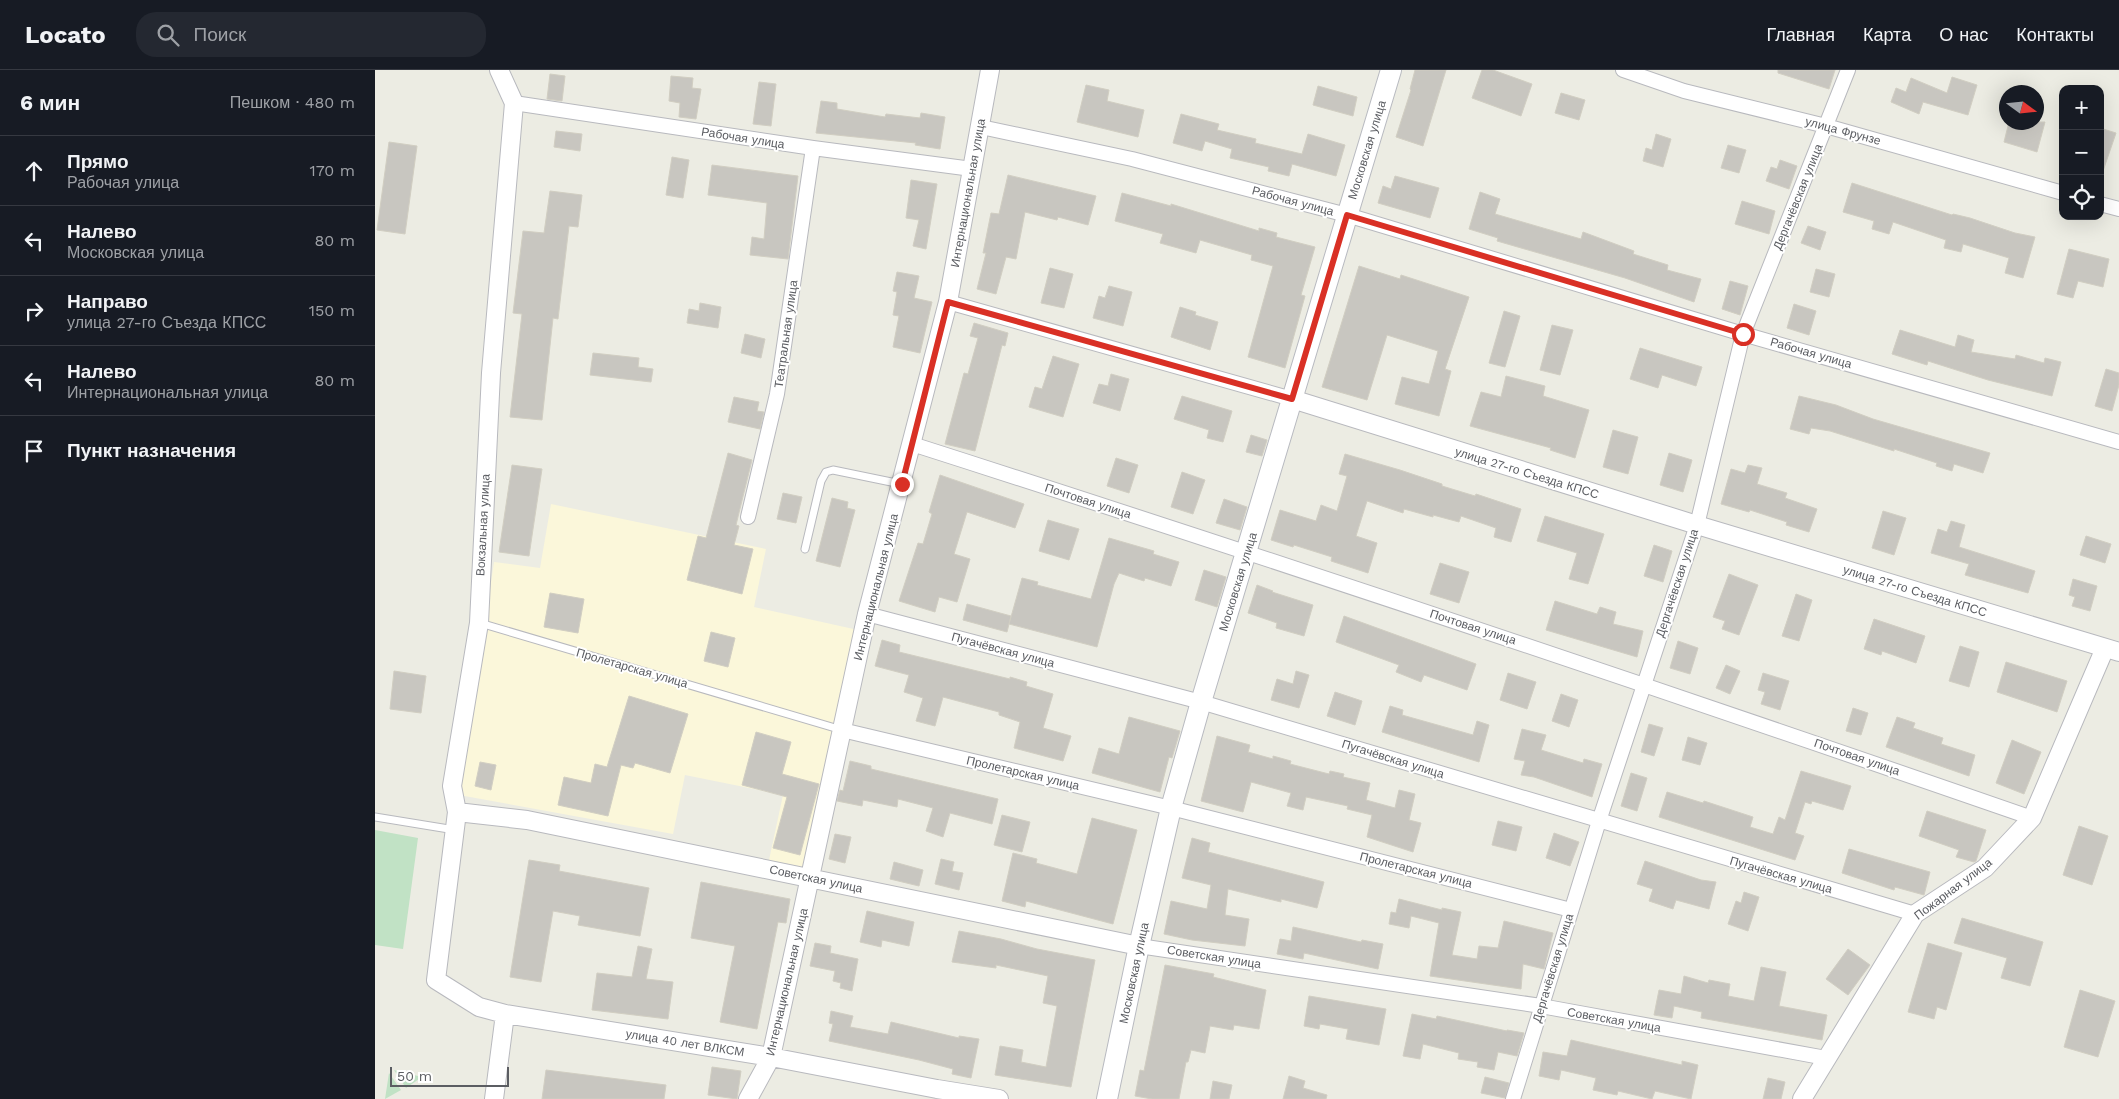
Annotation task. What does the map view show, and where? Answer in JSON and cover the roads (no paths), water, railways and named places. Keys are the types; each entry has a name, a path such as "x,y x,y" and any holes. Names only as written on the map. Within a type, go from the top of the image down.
{"main road":[{"name":"Московская улица","path":"1107,1099 1139,946 1171,808 1201,702 1391,70"}],"street":[{"name":"Вокзальная улица","path":"436,980 457,812 452,786 479,623 491,372 514,103 499,70"},
{"name":"Интернациональная улица","path":"748,1099 771,1057 867,614 948,302 990,70"},
{"name":"улица Фрунзе","path":"1623,70 1685,91 1826,126 2059,192"},
{"name":"Дергачёвская улица","path":"1513,1099 1599,821 1697,526 1743,334 1848,70"},
{"name":"Рабочая улица","path":"514,103 813,148 972,169"},
{"name":"Рабочая улица","path":"981,127 1132,159 1347,215 1743,334 2119,442"},
{"name":"Театральная улица","path":"748,517 777,394 813,148"},
{"path":"2104,205 2119,209"},
{"name":"улица 27-го Съезда КПСС","path":"948,302 1292,399 1697,526 2112,650"},
{"name":"Почтовая улица","path":"912,444 1247,551 1644,684 2032,818"},
{"name":"Пугачёвская улица","path":"867,614 1201,702 1915,914"},
{"name":"Пожарная улица","path":"1802,1099 1915,914 1985,868 2032,818 2112,650"},
{"name":"Пролетарская улица","path":"842,730 1171,808 1571,910"},
{"name":"Советская улица","path":"457,812 527,820 1139,946 1541,1006 1826,1058"},
{"name":"улица 40 лет ВЛКСМ","path":"436,980 479,1007 505,1014 771,1057 999,1099"},
{"path":"494,1099 505,1014"}],"lane":[{"path":"805,549 821,481 826,472 833,470 902,484"},
{"name":"Пролетарская улица","path":"479,623 842,730"},
{"path":"375,817 455,830"}]}
